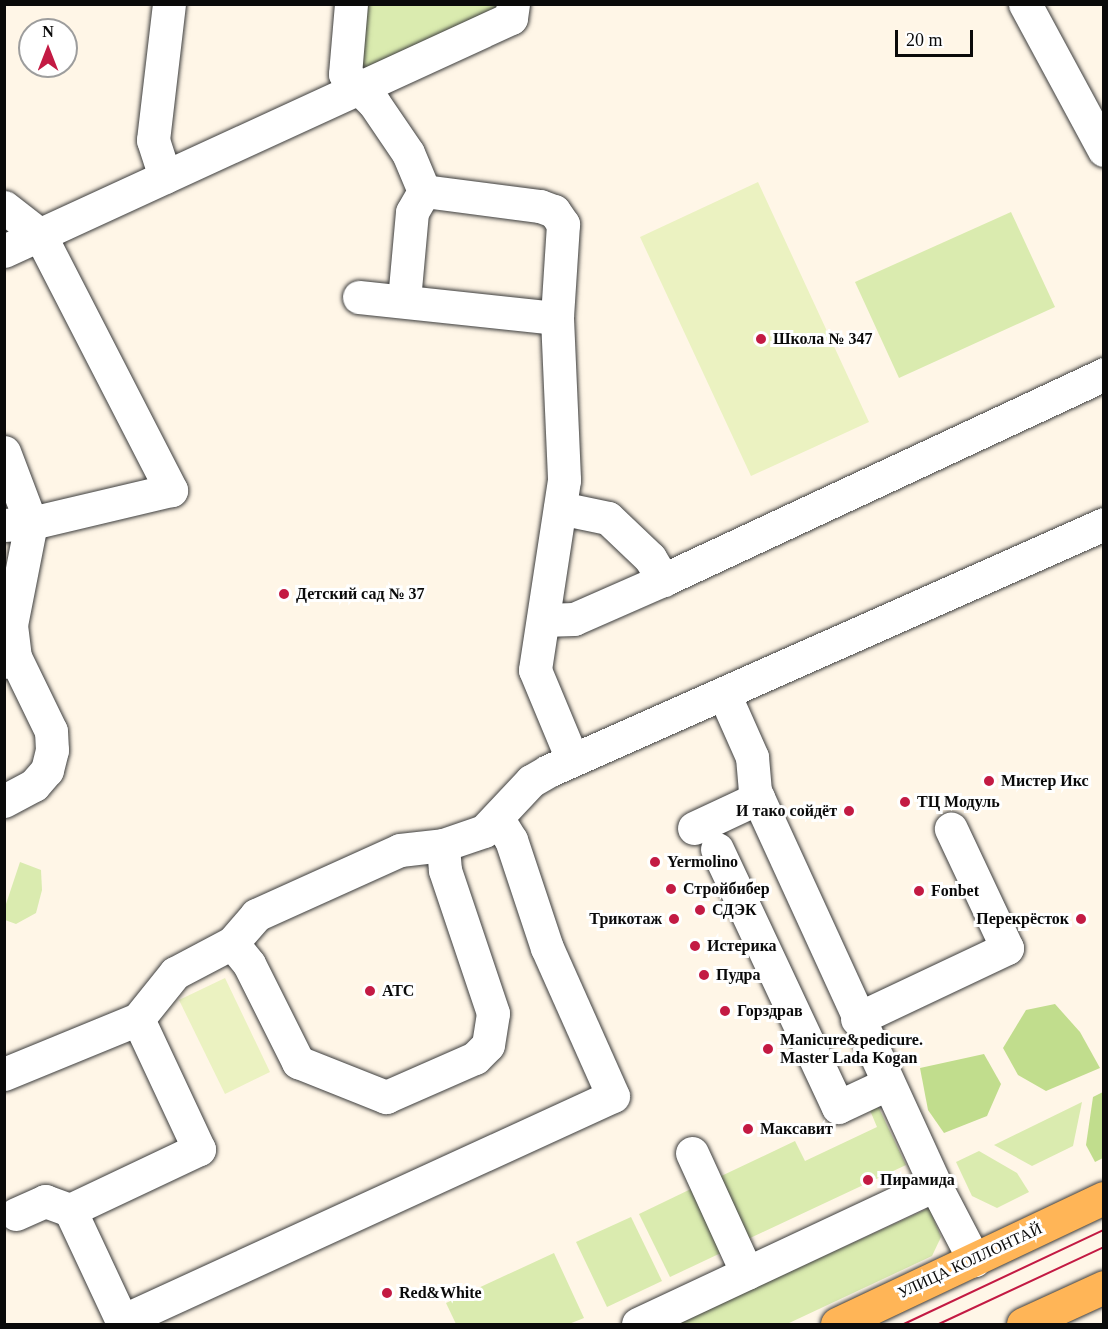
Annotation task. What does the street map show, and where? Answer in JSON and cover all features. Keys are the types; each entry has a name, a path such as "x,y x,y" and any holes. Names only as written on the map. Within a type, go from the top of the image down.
{"main road":[{"name":"УЛИЦА КОЛЛОНТАЙ","path":"837,1324 1104,1198"},
{"path":"1023,1324 1104,1287"}],"street":[{"path":"165,177 153,140 169,4"},
{"path":"351,4 343,58 345,74 408,153 424,191"},
{"path":"4,251 511,18 513,4"},
{"path":"1039,8 1104,150"},
{"path":"404,300 412,212 424,191"},
{"path":"424,191 554,211 565,238 557,318 564,480 536,681 572,759"},
{"path":"4,207 40,235 171,490 18,524"},
{"path":"358,297 404,300 557,318"},
{"path":"543,620 574,619 663,580 1104,374"},
{"path":"4,452 18,524 10,660 51,731 52,750 47,770 34,785 4,801"},
{"path":"560,508 608,518 650,558 663,580"},
{"path":"4,1074 138,1020 175,973 232,943 256,915 400,850 443,845 484,831 498,819 531,781 572,759 725,696 1104,524"},
{"path":"725,696 752,757 758,798 887,1084 974,1260"},
{"path":"758,798 706,838 838,1107 887,1084"},
{"path":"16,1214 45,1201 70,1210 122,1321 613,1096 547,948 511,840 498,819"},
{"path":"857,1019 1007,948 951,829"},
{"path":"232,943 249,964 298,1062 386,1097 475,1058 488,1046 493,1013 445,870 443,845"},
{"path":"70,1210 199,1149 138,1020"},
{"path":"692,1153 747,1273"},
{"path":"638,1324 935,1185"}],"green space":[{"path":"361,5 500,5 374,68 363,67 356,57"},
{"path":"758,182 869,422 751,476 640,237"},
{"path":"1011,212 1055,307 899,378 855,282"},
{"path":"20,862 41,870 42,890 36,913 16,924 5,920 5,907"},
{"path":"225,978 270,1072 225,1094 179,1000"},
{"path":"1055,1004 1080,1032 1100,1068 1046,1091 1018,1075 1003,1048 1026,1010"},
{"path":"984,1054 1001,1084 987,1116 944,1133 928,1110 920,1068"},
{"path":"1103,1092 1103,1158 1095,1162 1086,1145 1093,1097"},
{"path":"1082,1102 1073,1146 1032,1166 994,1145"},
{"path":"877,1104 906,1165 746,1240 717,1178 795,1141 805,1161 877,1127 869,1108"},
{"path":"979,1151 1017,1173 1029,1192 997,1208 972,1196 956,1162"},
{"path":"693,1188 723,1252 670,1277 639,1214"},
{"path":"929,1208 941,1237 932,1256 787,1324 676,1324"},
{"path":"631,1217 662,1281 607,1307 576,1242"},
{"path":"554,1253 584,1318 569,1324 456,1324 446,1303"}],"tram line":[{"path":"904,1324 1104,1230"},
{"path":"939,1324 1104,1247"}],"place":[{"name":"Школа № 347","path":"761,339"},
{"name":"Детский сад № 37","path":"284,594"},
{"name":"Мистер Икс","path":"989,781"},
{"name":"ТЦ Модуль","path":"905,802"},
{"name":"И тако сойдёт","path":"849,811"},
{"name":"Yermolino","path":"655,862"},
{"name":"Стройбибер","path":"671,889"},
{"name":"Fonbet","path":"919,891"},
{"name":"СДЭК","path":"700,910"},
{"name":"Трикотаж","path":"674,919"},
{"name":"Перекрёсток","path":"1081,919"},
{"name":"Истерика","path":"695,946"},
{"name":"Пудра","path":"704,975"},
{"name":"АТС","path":"370,991"},
{"name":"Горздрав","path":"725,1011"},
{"name":"Manicure&pedicure. Master Lada Kogan","path":"768,1049"},
{"name":"Максавит","path":"748,1129"},
{"name":"Пирамида","path":"868,1180"},
{"name":"Red&White","path":"387,1293"}]}
